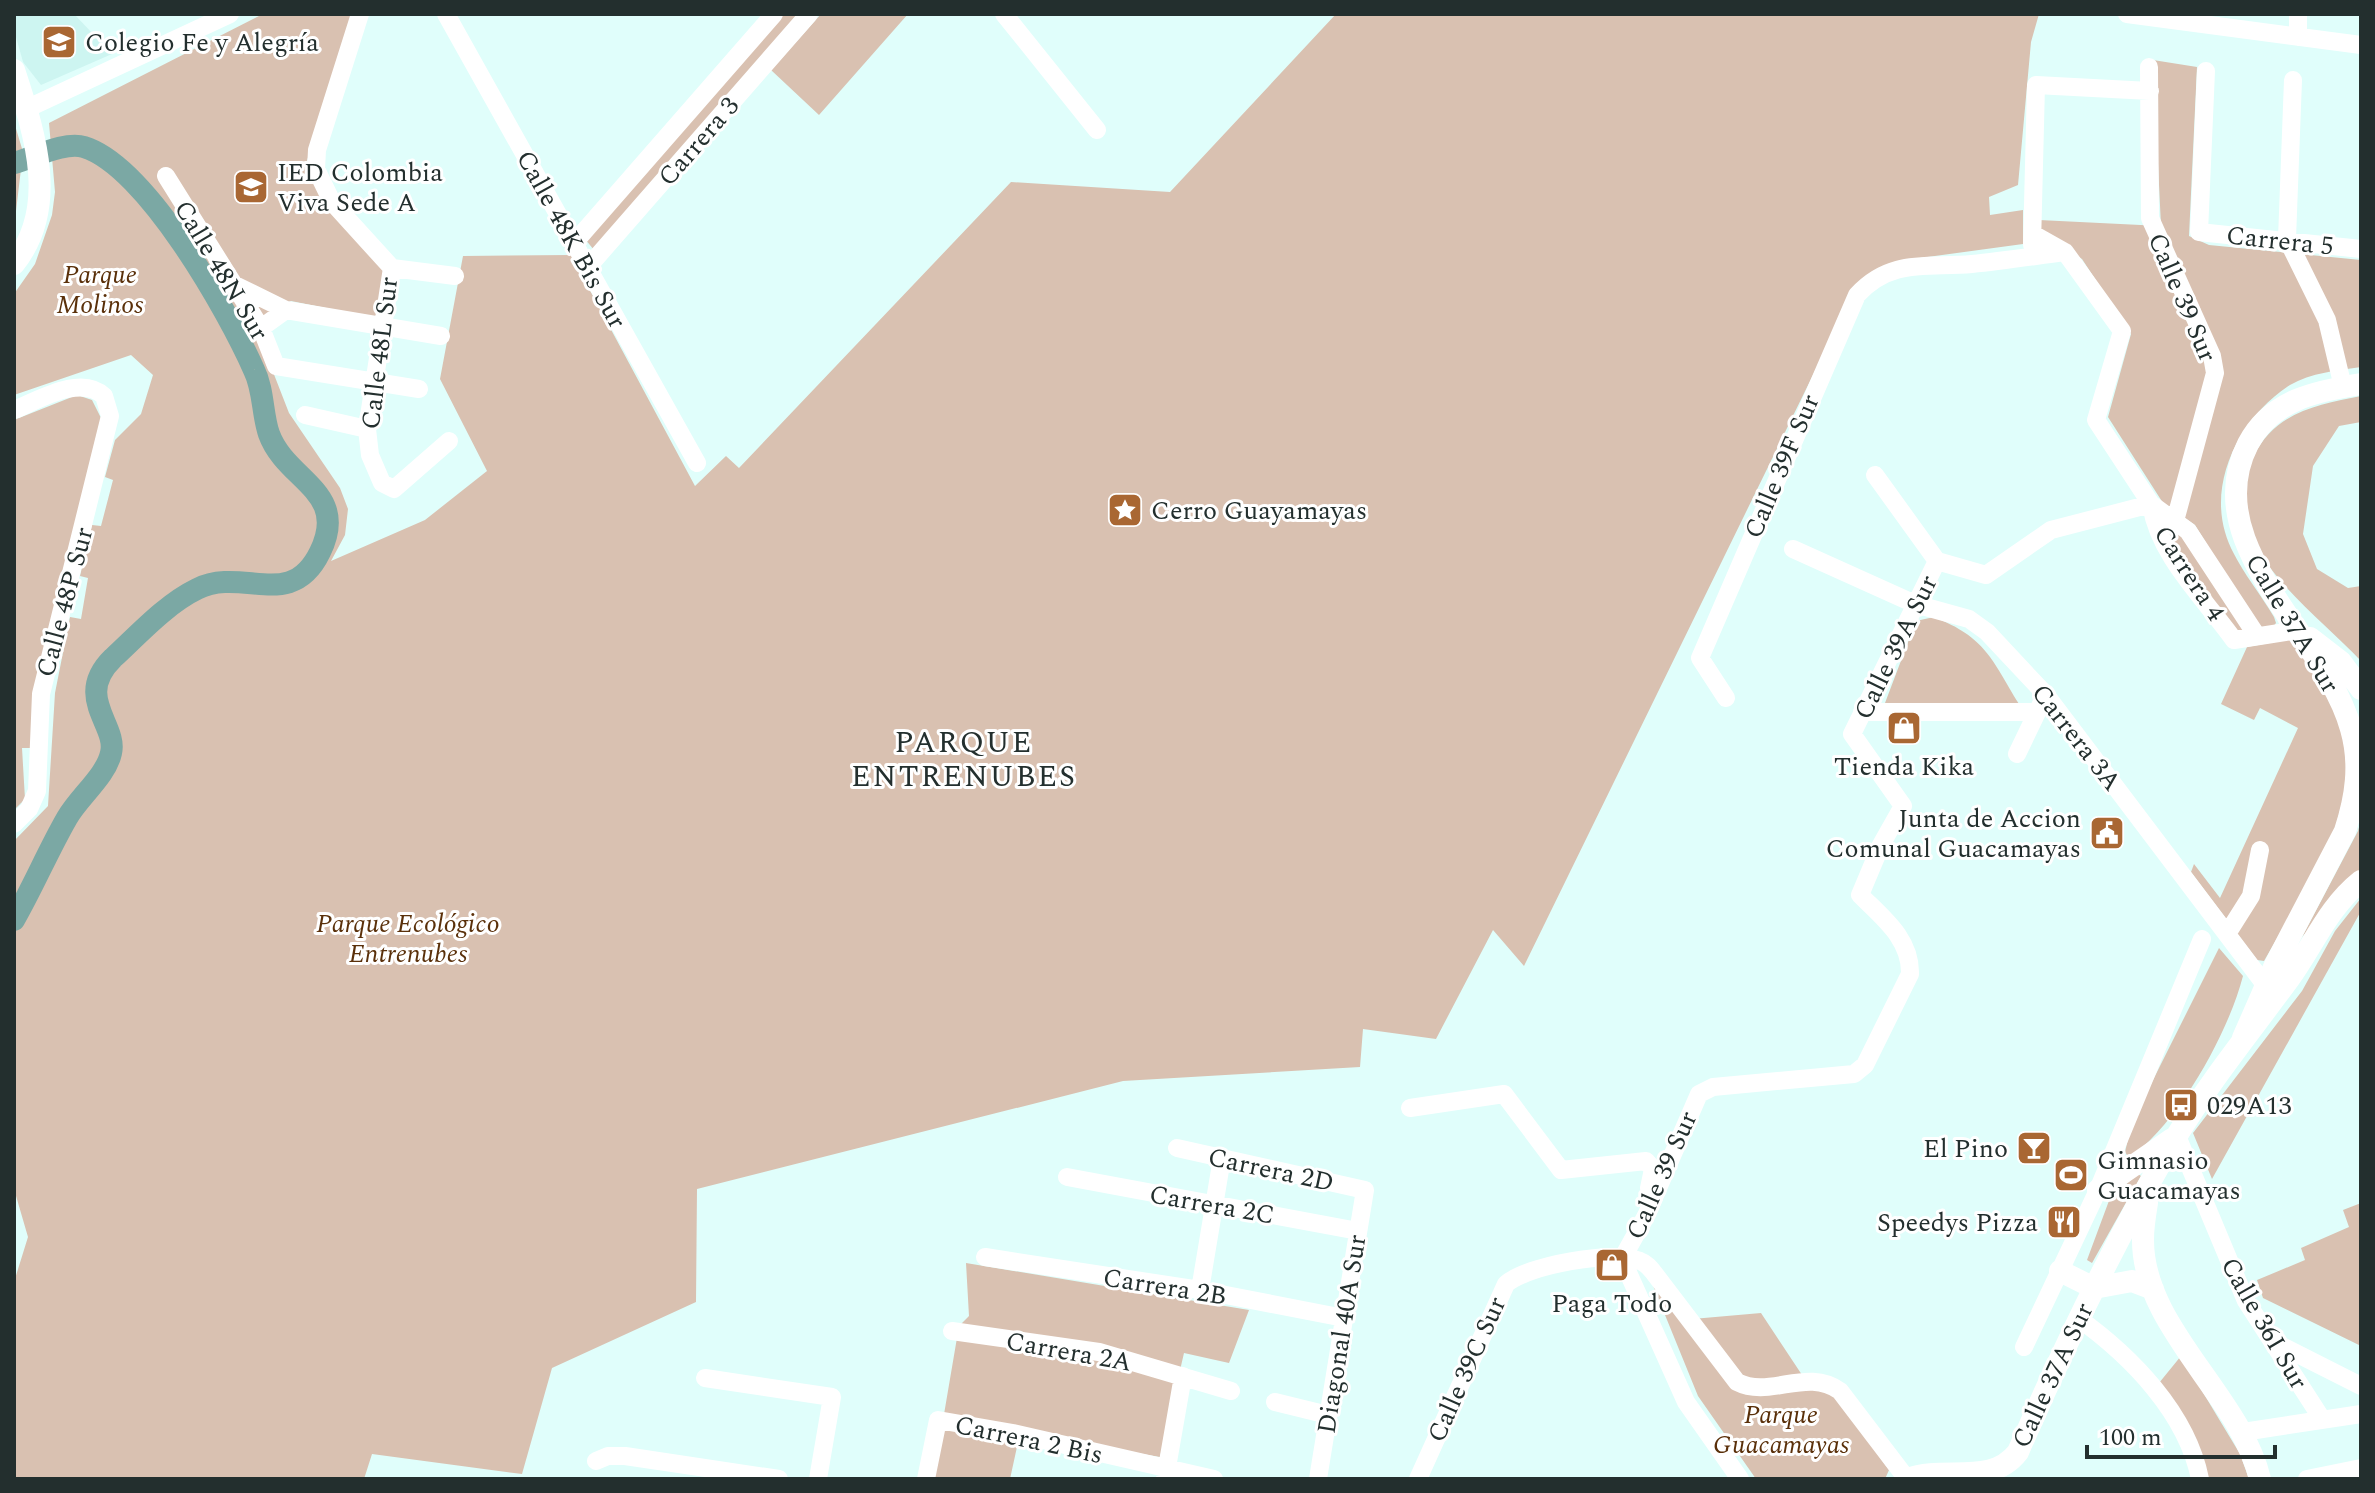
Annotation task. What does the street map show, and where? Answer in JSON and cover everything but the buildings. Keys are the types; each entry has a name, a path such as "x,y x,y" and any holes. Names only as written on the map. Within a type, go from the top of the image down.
{"main road":[{"path":"14,70 35,140 40,174 39,203 31,237 14,264"},
{"name":"Calle 37A Sur","path":"1908,1479 1984,1473 2010,1462 2018,1452 2078,1318 2177,1136 2243,1038 2266,986 2341,840 2356,790 2356,749 2351,727 2335,690 2246,545 2236,507 2237,472 2252,437 2277,410 2310,394 2352,386"},
{"path":"2299,630 2341,662 2361,689"},
{"path":"2243,1038 2291,977 2331,913 2361,881"},
{"path":"2098,1190 2177,1136"},
{"path":"2149,1189 2143,1240 2153,1289 2166,1316 2243,1432 2260,1479"},
{"path":"2060,1271 2094,1288 2132,1281 2153,1289"}],"street":[{"path":"26,109 230,14"},
{"name":"Calle 48L Sur","path":"360,14 317,150 316,169 332,202 392,268 377,382 367,429 370,455 382,483 394,489 449,441"},
{"name":"Calle 48K Bis Sur","path":"446,14 697,463"},
{"name":"Carrera 3","path":"574,243 774,14"},
{"name":"Carrera 3","path":"588,267 809,14"},
{"path":"1004,14 1097,130"},
{"path":"2127,14 2361,45"},
{"path":"2298,14 2298,37"},
{"name":"Calle 39 Sur","path":"2149,67 2150,218 2212,356 2215,373 2175,521"},
{"name":"Calle 39 Sur","path":"2199,232 2206,71"},
{"path":"2293,80 2287,239 2327,320 2352,386"},
{"path":"2065,252 2032,256 2036,85 2150,91"},
{"name":"Calle 48N Sur","path":"166,176 261,328 276,366 377,382"},
{"name":"Carrera 5","path":"2199,232 2361,249"},
{"path":"2033,234 2065,252 2122,331 2096,420 2151,504 2188,531 2257,636 2299,630"},
{"name":"Calle 39F Sur","path":"1726,698 1700,658 1842,323 1857,295 1872,279 1921,263 1970,264 2032,256"},
{"path":"392,268 455,276"},
{"path":"235,285 286,310 441,336"},
{"path":"261,328 286,310"},
{"path":"377,382 419,389"},
{"name":"Calle 48P Sur","path":"14,410 76,387 89,387 104,396 110,416 109,430 43,685 37,791 29,809 14,824"},
{"path":"305,415 367,429"},
{"path":"1875,475 1937,561 1986,575 2051,530 2151,504"},
{"name":"Carrera 4","path":"2151,504 2153,520 2163,540 2234,640 2257,636"},
{"name":"Carrera 3A","path":"1793,549 1915,604 1969,619 2005,650 2046,695 2266,986"},
{"name":"Calle 39A Sur","path":"1702,1092 1713,1087 1854,1074 1865,1065 1910,974 1910,961 1901,939 1860,895 1881,845 1903,806 1852,734 1937,561"},
{"path":"2017,754 2046,695"},
{"path":"1862,712 2036,712"},
{"path":"2227,934 2251,896 2260,850"},
{"name":"Calle 37A Sur","path":"2024,1347 2098,1190 2202,939"},
{"name":"Calle 39 Sur","path":"1622,1259 1654,1196 1695,1101 1702,1092"},
{"path":"1410,1108 1504,1094 1561,1170 1646,1161 1653,1165 1649,1191 1654,1196"},
{"name":"Calle 36I Sur","path":"2177,1136 2232,1273 2322,1419"},
{"name":"Carrera 2D","path":"1177,1148 1365,1190"},
{"path":"1200,1290 1222,1158"},
{"name":"Carrera 2C","path":"1067,1177 1358,1231"},
{"name":"Diagonal 40A Sur","path":"1318,1479 1365,1190"},
{"name":"Carrera 2B","path":"985,1257 1200,1290 1344,1318"},
{"path":"1740,1479 1686,1402 1622,1259 1638,1260 1654,1273 1728,1374 1742,1385 1760,1388 1810,1380 1840,1391 1908,1479"},
{"name":"Calle 39C Sur","path":"1418,1479 1496,1298 1506,1284 1535,1267 1622,1259"},
{"path":"2078,1318 2113,1343 2151,1386 2188,1439 2200,1479"},
{"name":"Carrera 2A","path":"952,1331 1099,1352 1231,1391"},
{"path":"2272,1342 2361,1386"},
{"path":"1166,1474 1183,1376"},
{"path":"705,1378 832,1397 818,1479"},
{"path":"1275,1402 1328,1415"},
{"path":"2243,1432 2361,1414"},
{"name":"Carrera 2 Bis","path":"926,1479 938,1420 1013,1433 1166,1474 1214,1479"},
{"path":"596,1461 608,1456 625,1456 779,1479"},
{"path":"2307,1479 2361,1468"}],"shaded area":[{"name":"Colegio Fe y Alegría","path":"14,14 74,14 112,54 41,85 23,62 14,30"}],"green space":[{"name":"Parque Ecológico Entrenubes","path":"263,14 353,14 305,167 384,272 376,318 291,301 254,323 289,413 340,488 348,509 345,535 331,561 425,520 487,471 440,379 463,256 571,255 695,486 726,456 739,468 1011,182 1170,192 1336,14 2039,14 2031,42 2018,185 1989,197 1990,215 2023,210 2023,244 1898,261 1856,287 1524,966 1493,930 1436,1039 1363,1029 1360,1067 1123,1081 697,1189 696,1302 552,1368 522,1474 372,1454 364,1479 14,1479 14,1282 28,1237 14,1189 14,841 48,806 55,693 70,617 81,619 88,578 80,576 92,525 101,526 113,480 105,477 115,440 141,414 153,375 131,355 14,395 14,294 35,264 52,215 55,192 49,123"},
{"path":"783,14 799,14 594,250 585,239"},
{"path":"821,14 908,14 819,115 771,70"},
{"path":"2153,60 2197,67 2189,236 2209,245 2361,260 2361,367 2325,373 2290,385 2258,413 2245,430 2226,469 2221,511 2225,532 2240,565 2274,617 2276,623 2273,627 2258,628 2195,525 2163,503 2108,417 2131,334 2082,259 2039,231 2039,220 2161,226"},
{"path":"14,122 23,152 14,228"},
{"path":"77,395 92,400 101,418 32,748 22,748 25,799 14,810 14,420"},
{"path":"2361,396 2361,422 2339,426 2313,466 2303,534 2317,569 2348,588 2361,586 2361,661 2293,595 2272,570 2256,545 2246,517 2244,488 2254,456 2263,441 2285,420 2314,407"},
{"path":"2159,516 2184,536 2249,634 2234,632 2173,551"},
{"path":"1934,617 1965,633 1986,651 2019,704 1885,703 1916,621"},
{"path":"2293,639 2342,722 2349,777 2331,844 2264,961 2257,960 2191,872 2194,864 2220,898 2298,728 2260,708 2254,720 2221,704 2247,647"},
{"path":"2361,819 2361,872 2302,937 2358,831"},
{"path":"2361,898 2361,911 2212,1179 2193,1133 2302,991 2335,931"},
{"path":"2219,948 2243,976 2226,1024 2183,1101 2147,1143 2129,1158 2125,1152 2132,1122"},
{"path":"2138,1174 2141,1176 2092,1263 2087,1260 2110,1198"},
{"path":"2361,1203 2361,1346 2263,1298 2257,1280 2305,1260 2301,1248 2349,1227 2343,1210"},
{"path":"966,1263 1249,1310 1229,1363 1184,1353 1160,1457 1020,1433 1010,1479 933,1479 959,1326 969,1316"},
{"name":"Parque Guacamayas","path":"1652,1283 1681,1320 1761,1313 1810,1387 1830,1388 1889,1470 1885,1479 1756,1479 1698,1396"},
{"path":"2181,1356 2240,1454 2249,1479 2205,1479 2159,1383"}],"waterway":[{"path":"14,163 59,148 84,147 108,160 158,210 205,279 242,344 257,378 269,434 277,450 322,500 327,514 327,531 320,552 308,570 295,580 280,584 214,583 197,589 163,611 102,672 97,685 97,698 111,742 108,762 67,818 14,920"}],"place":[{"name":"Colegio Fe y Alegría","path":"59,42"},
{"name":"IED Colombia Viva Sede A","path":"251,187"},
{"name":"Cerro Guayamayas","path":"1125,510"},
{"name":"Tienda Kika","path":"1904,728"},
{"name":"Junta de Accion Comunal Guacamayas","path":"2107,833"},
{"name":"029A13","path":"2181,1105"},
{"name":"El Pino","path":"2034,1148"},
{"name":"Gimnasio Guacamayas","path":"2071,1175"},
{"name":"Speedys Pizza","path":"2064,1222"},
{"name":"Paga Todo","path":"1612,1265"}],"district":[{"name":"PARQUE ENTRENUBES","path":"964,759"}],"park label":[{"name":"Parque Molinos","path":"100,289"}]}
